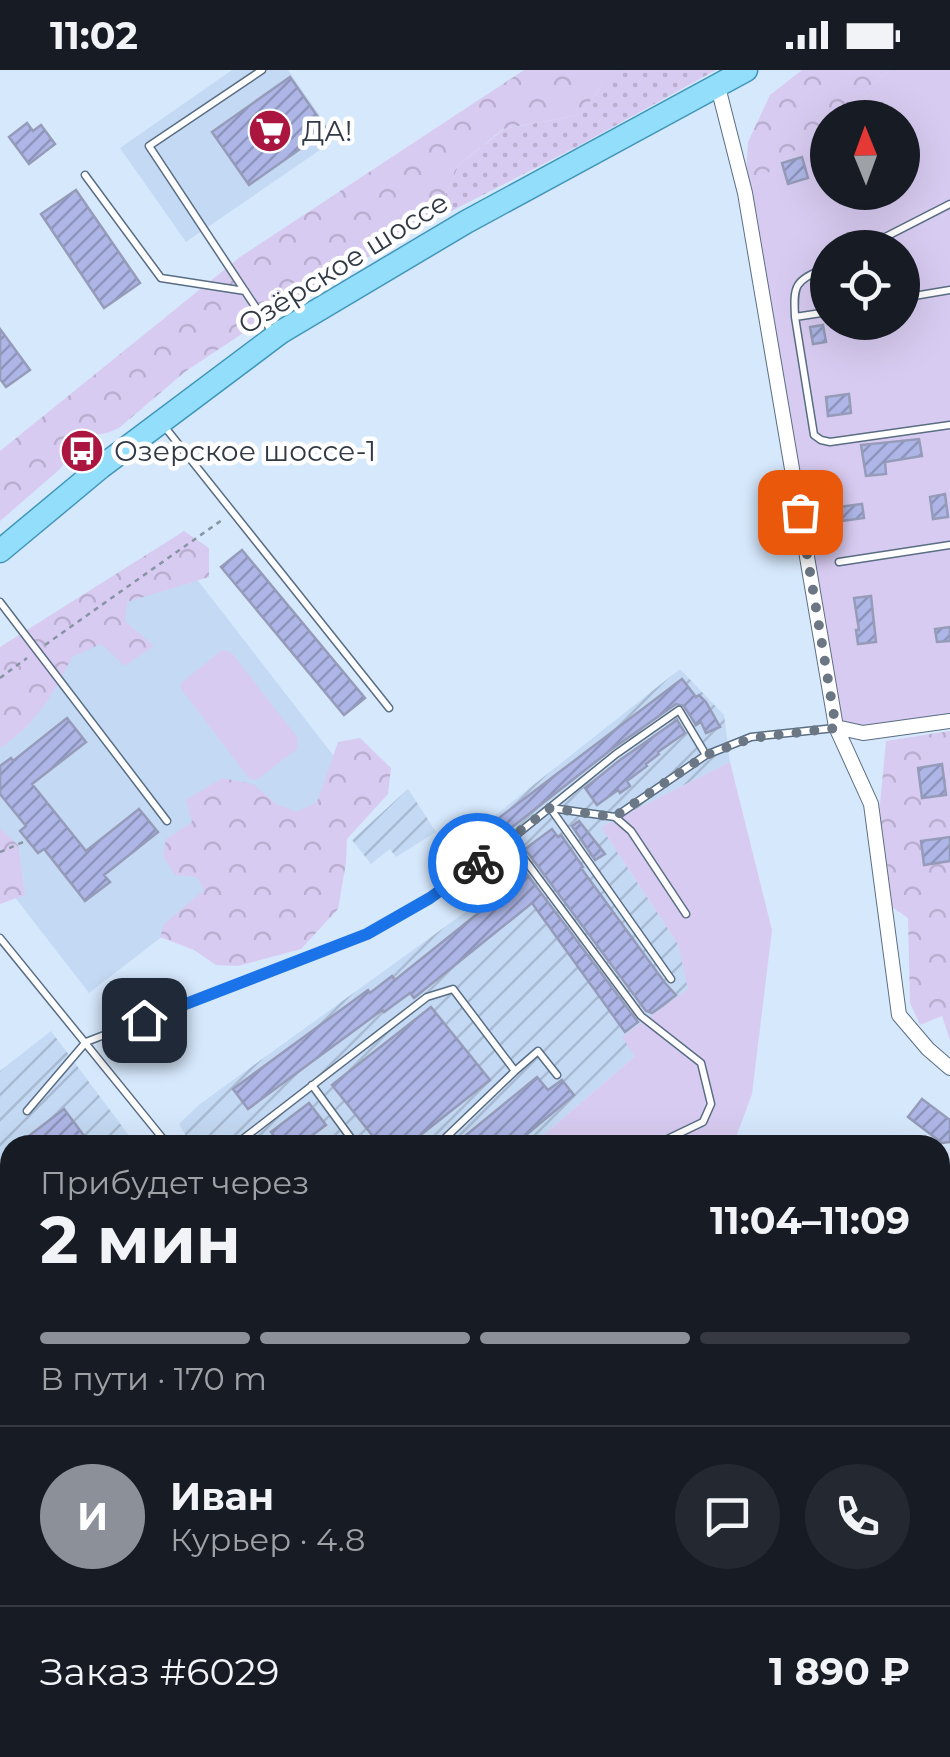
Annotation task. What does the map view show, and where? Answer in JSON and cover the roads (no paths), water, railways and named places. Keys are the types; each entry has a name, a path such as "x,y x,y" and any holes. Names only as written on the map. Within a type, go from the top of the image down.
{"main road":[{"name":"Озёрское шоссе","path":"0,551 101,467 276,337 466,222 746,70"}],"street":[{"path":"718,87 744,194 836,728 870,804 899,1016 950,1068"},
{"path":"836,728 863,733 950,721"}],"lane":[{"path":"262,70 149,146 276,337"},
{"path":"85,176 161,278 245,290"},
{"path":"899,230 950,204"},
{"path":"810,275 794,292 814,435 830,442 950,424"},
{"path":"920,295 950,290"},
{"path":"796,317 810,315"},
{"path":"160,422 389,708"},
{"path":"839,562 950,545"},
{"path":"0,602 168,821"},
{"path":"27,1110 86,1042 367,934 430,898 678,710 706,755"},
{"path":"614,817 706,755 752,738 836,728"},
{"path":"550,808 614,817 631,831 686,914"},
{"path":"550,808 671,979"},
{"path":"510,840 641,1016 700,1063 712,1104 704,1122 676,1135"},
{"path":"0,938 160,1135"},
{"path":"247,1135 427,998 453,989 515,1071"},
{"path":"448,1135 538,1052 557,1075"},
{"path":"312,1085 349,1135"}],"place":[{"name":"ДА!","path":"270,131"},
{"name":"Озерское шоссе-1","path":"82,451"}]}
